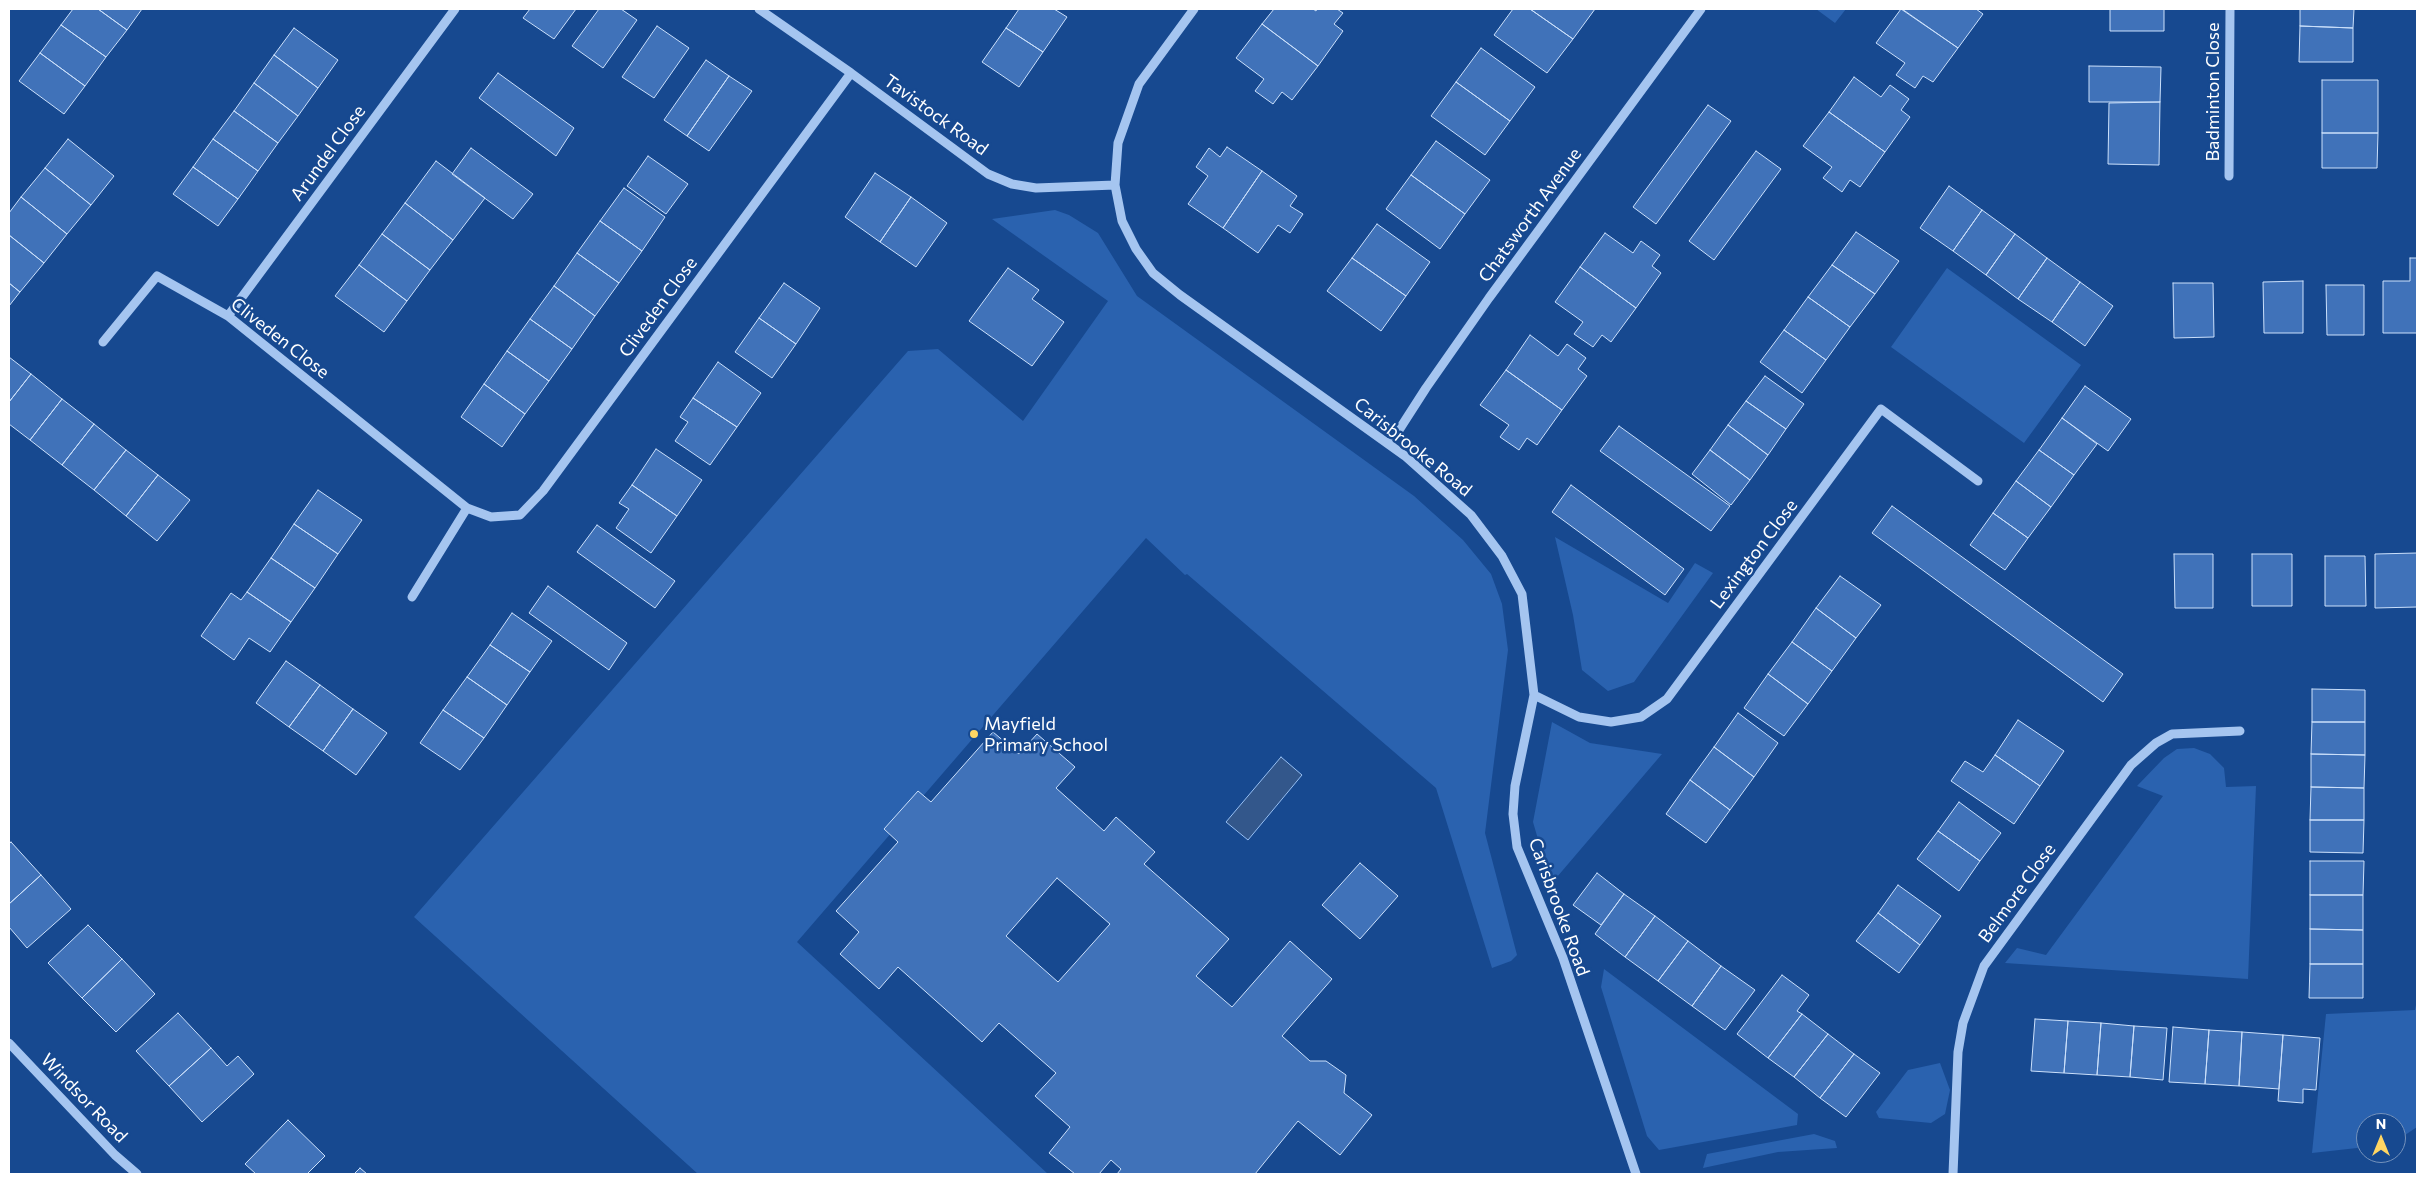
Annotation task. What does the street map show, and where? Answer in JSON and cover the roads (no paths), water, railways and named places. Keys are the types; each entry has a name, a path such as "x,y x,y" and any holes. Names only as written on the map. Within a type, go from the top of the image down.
{"street":[{"name":"Arundel Close","path":"228,316 454,9"},
{"name":"Tavistock Road","path":"759,9 851,73 988,174 1008,182 1036,188 1115,185"},
{"name":"Carisbrooke Road","path":"1194,9 1138,84 1118,143 1115,185 1122,221 1136,249 1153,273 1180,295 1390,444 1471,515 1502,556 1522,594 1534,695 1515,786 1513,814 1517,847 1563,958 1636,1174"},
{"name":"Chatsworth Avenue","path":"1390,444 1426,388 1489,298 1701,9"},
{"name":"Badminton Close","path":"2229,176 2230,9"},
{"name":"Cliveden Close","path":"103,342 157,276 228,316 467,508 491,517 520,515 543,491 851,73"},
{"name":"Lexington Close","path":"1534,695 1579,717 1611,722 1641,717 1667,699 1882,409 1978,481"},
{"path":"412,597 467,508"},
{"name":"Belmore Close","path":"1953,1174 1958,1052 1963,1023 1984,966 2131,765 2156,742 2172,734 2240,731"},
{"name":"Windsor Road","path":"9,1043 115,1155 137,1174"}],"place":[{"name":"Mayfield Primary School","path":"974,734"}]}
